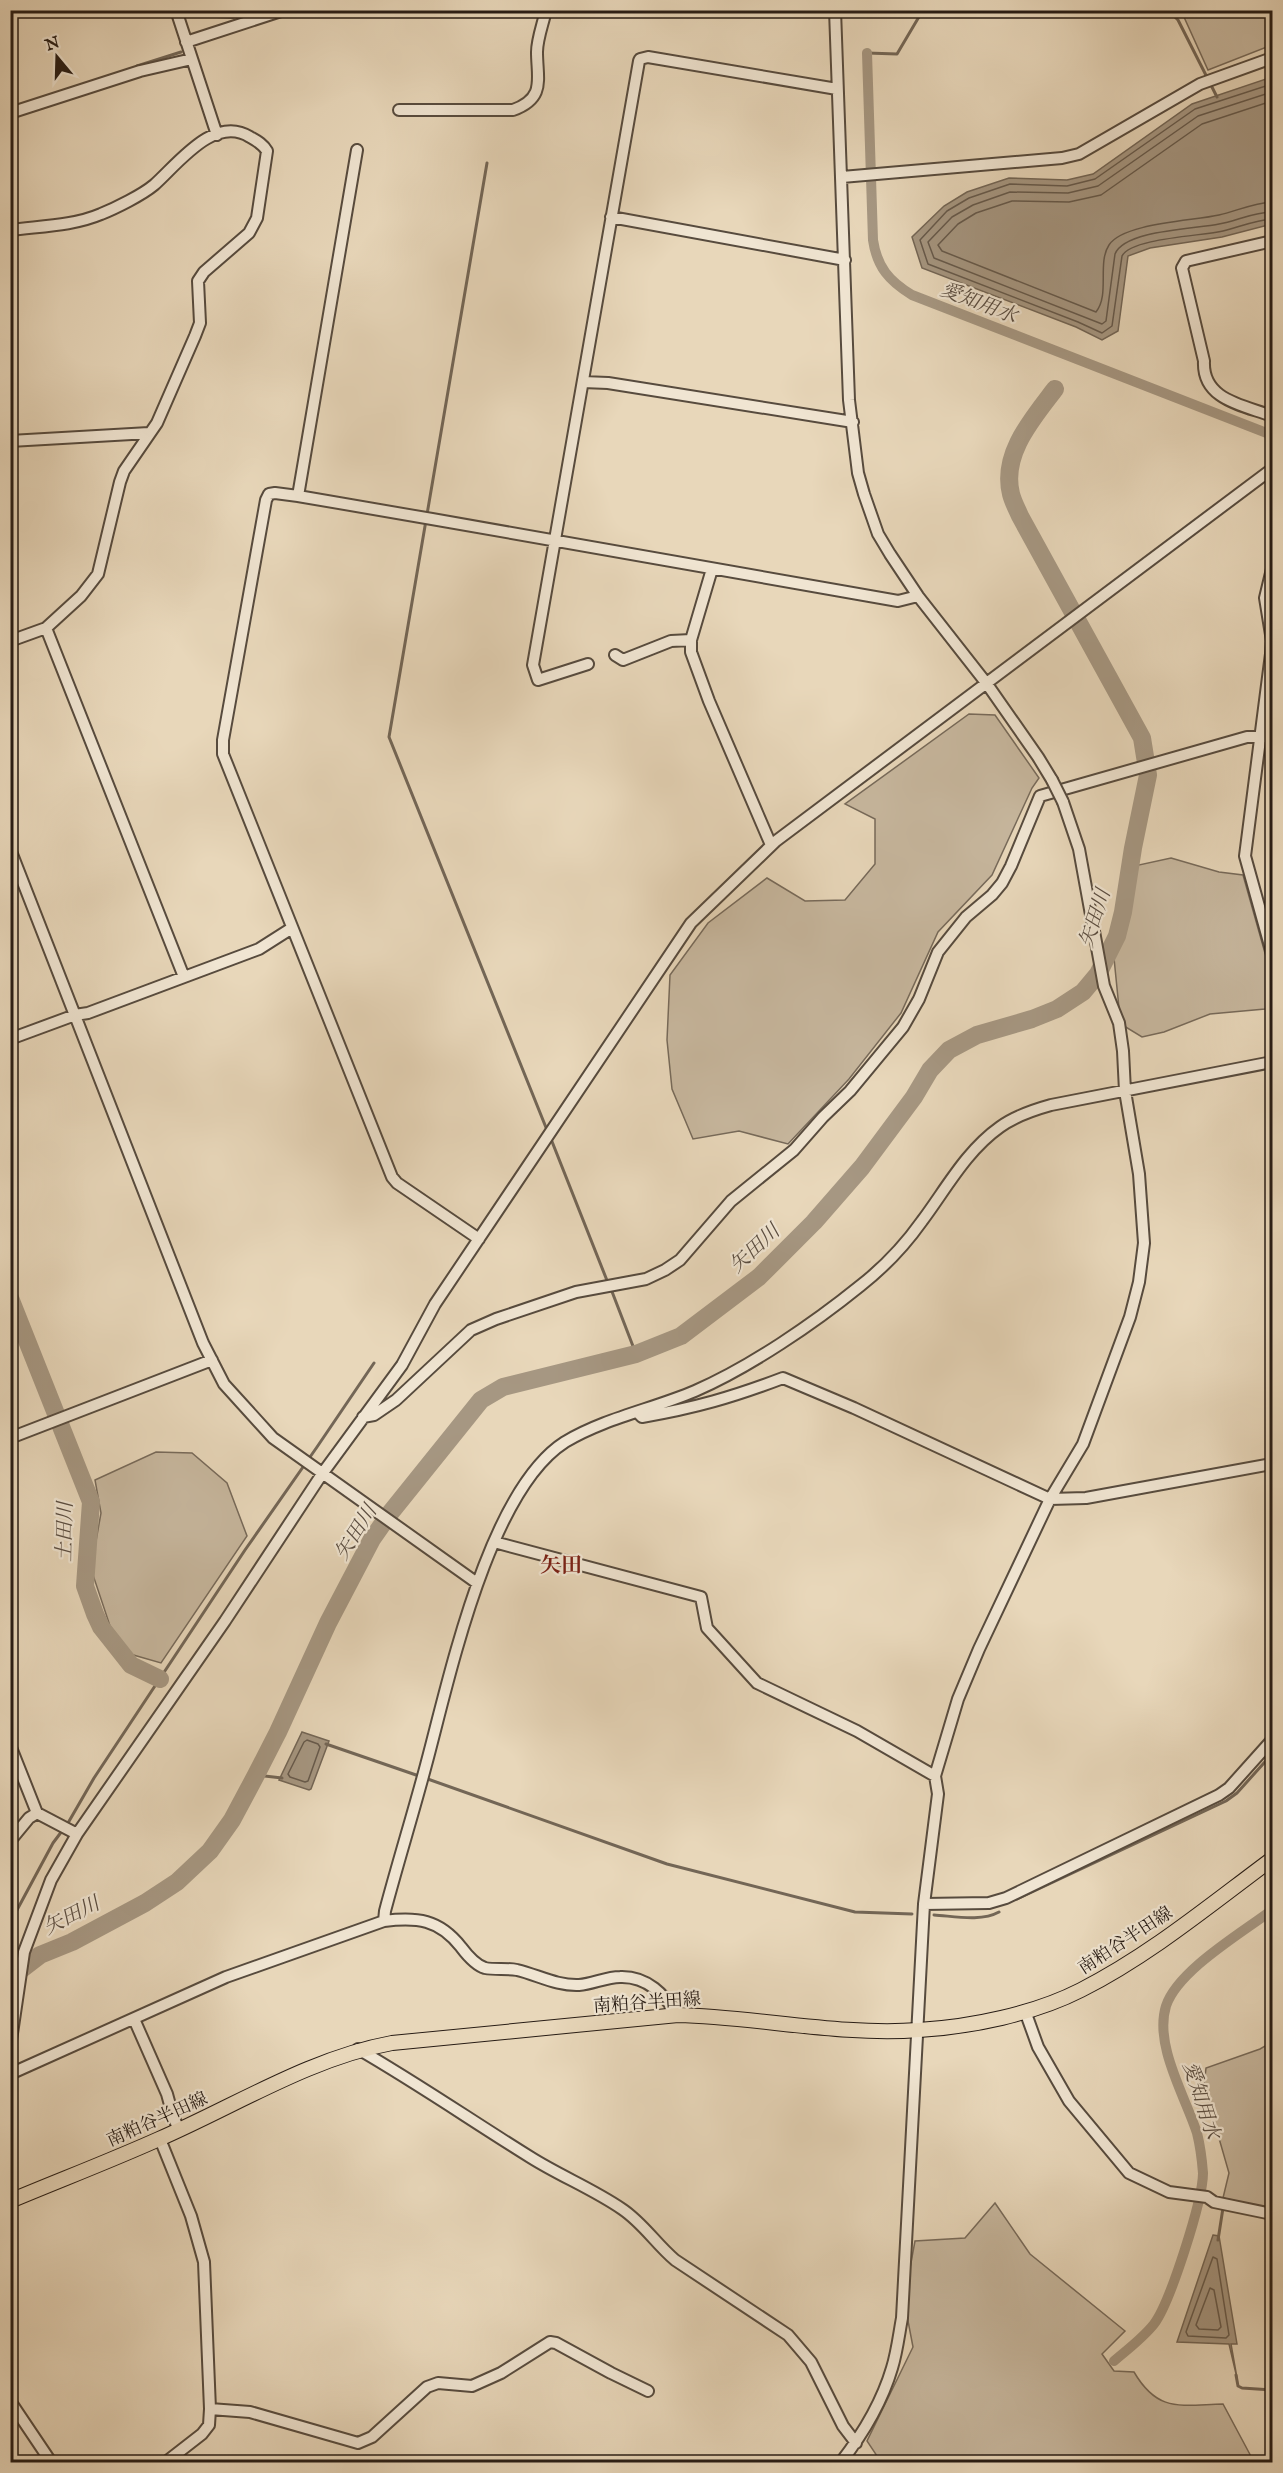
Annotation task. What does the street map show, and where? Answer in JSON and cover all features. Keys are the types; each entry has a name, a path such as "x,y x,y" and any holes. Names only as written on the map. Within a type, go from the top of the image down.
{"main road":[{"name":"南粕谷半田線","path":"10,2200 160,2139 327,2059 358,2049 392,2043 678,2015 720,2016 861,2030 918,2031 975,2024 1025,2010 1080,1990 1141,1955 1272,1859"}],"street":[{"path":"176,10 217,135"},
{"path":"186,42 284,10"},
{"path":"399,111 513,110 530,101 539,85 537,50 546,10"},
{"path":"835,10 849,400 858,473 870,514 890,554 918,596 987,684 1038,757 1063,802 1079,849 1104,986 1119,1023 1125,1091 1139,1174 1144,1243 1139,1282 1130,1317 1083,1444 1050,1499 975,1659 951,1719 935,1776 938,1794 924,1904 902,2318 893,2368 880,2399 856,2443 841,2463"},
{"path":"588,664 538,680 533,665 640,59 648,57 837,89"},
{"path":"842,177 1062,158 1078,154 1200,84 1272,58"},
{"path":"10,113 140,71 192,59"},
{"path":"10,230 84,220 103,213 153,186 188,151 217,135 231,131 243,133 264,145 267,151 257,218 249,233 204,272 198,281 200,323 157,423 120,482 98,574 81,596 46,628 10,641"},
{"path":"298,496 357,150"},
{"path":"611,218 845,260"},
{"path":"1272,241 1186,261 1182,268 1204,361 1203,374 1207,384 1213,392 1224,398 1272,416"},
{"path":"583,382 608,383 853,422"},
{"path":"10,441 149,433"},
{"path":"10,2047 24,1952 51,1880 77,1834 225,1621 322,1474 402,1365 435,1304 691,923 771,845 1272,469"},
{"path":"478,1239 397,1184 392,1177 223,754 223,740 266,500 269,494 298,496 897,602 918,596"},
{"path":"712,569 691,639 691,652 771,845"},
{"path":"1272,569 1264,598 1272,641 1267,736 1245,856 1272,952"},
{"path":"46,628 184,977"},
{"path":"615,655 623,660 671,641 691,639"},
{"path":"363,1417 374,1415 396,1400 471,1330 496,1319 576,1292 646,1279 680,1260 723,1209 794,1150 850,1091 903,1027 919,999 939,952 966,917 1002,883 1040,796 1247,737 1267,736"},
{"path":"10,849 203,1343 224,1384 273,1438 477,1583"},
{"path":"10,1039 75,1015 88,1013 259,949 291,928"},
{"path":"384,1921 384,1911 477,1583 494,1542 523,1487 544,1460 564,1443 585,1432 721,1379 760,1356 862,1284 914,1231 972,1153 1001,1126 1040,1108 1272,1062"},
{"path":"10,1438 212,1360"},
{"path":"637,1412 642,1417 697,1407 736,1396 783,1378 844,1403 1050,1499 1086,1498 1272,1464"},
{"path":"494,1542 701,1597 707,1628 757,1683 857,1731 935,1776"},
{"path":"924,1904 990,1903 1006,1898 1219,1795 1229,1788 1272,1740"},
{"path":"10,1745 37,1813 77,1834"},
{"path":"10,1841 29,1818 37,1813"},
{"path":"10,2074 226,1977 384,1921 416,1918 439,1926 456,1940 476,1963 485,1968 516,1970 558,1983 580,1985 620,1977 643,1981 664,1995 678,2015"},
{"path":"1025,2010 1038,2047 1070,2100 1129,2173 1169,2192 1207,2197 1214,2202 1272,2214"},
{"path":"134,2019 167,2094 172,2116 179,2130"},
{"path":"358,2049 402,2074 528,2156 623,2209 644,2227 660,2247 675,2260 788,2335 811,2362 843,2426 856,2443"},
{"path":"160,2139 191,2216 204,2262 210,2409 209,2425 202,2434 166,2463"},
{"path":"210,2409 250,2412 358,2444 372,2437 427,2387 438,2383 472,2386 501,2373 550,2342 648,2391"},
{"path":"10,2401 51,2463"}],"shaded area":[{"path":"1188,11 1267,11 1272,20 1272,45 1208,70 1184,17"},
{"path":"969,714 995,715 1039,778 1032,788 992,875 938,932 901,1013 849,1079 788,1144 739,1131 693,1139 672,1089 667,1040 670,975 708,923 767,878 805,901 845,900 875,864 875,819 845,804"},
{"path":"1171,858 1219,872 1243,875 1272,978 1272,1003 1265,1009 1210,1014 1164,1032 1142,1037 1124,1026 1119,1008 1114,958 1127,919 1134,866"},
{"path":"156,1452 192,1453 227,1483 247,1536 161,1663 130,1654 110,1626 91,1569 101,1513 95,1480"},
{"path":"1272,2042 1272,2209 1223,2198 1229,2173 1204,2086 1206,2068 1260,2049"},
{"path":"995,2203 1030,2254 1125,2331 1102,2354 1114,2371 1134,2372 1152,2394 1171,2404 1223,2404 1254,2462 881,2462 867,2441 913,2347 904,2300 915,2241 965,2238"}],"water":[{"path":"209,10 255,11 233,18 211,17"},
{"path":"1272,77 1272,224 1222,237 1150,248 1128,256 1118,331 1102,340 1076,327 922,268 912,237 944,206 967,192 1009,178 1067,180 1093,174 1192,104"},
{"path":"302,1732 329,1741 309,1790 279,1780"},
{"path":"1213,2235 1219,2236 1237,2344 1231,2344 1237,2378 1229,2344 1177,2342"}],"waterway":[{"path":"867,53 897,54 923,10"},
{"path":"1168,10 1178,20 1217,97"},
{"path":"137,66 181,52"},
{"name":"愛知用水","path":"867,53 873,240 881,266 891,279 912,295 1272,435"},
{"path":"487,163 389,737 547,1130"},
{"name":"矢田川","path":"10,1978 40,1955 72,1942 145,1903 177,1882 210,1851 232,1820 256,1775 328,1623 372,1539 481,1400 503,1387 636,1354 681,1336 759,1277 814,1222 862,1167 914,1097 930,1070 949,1050 977,1035 1057,1009 1083,992 1098,974 1117,936 1148,775 1142,738 1020,516 1011,494 1009,479 1015,451 1029,424 1055,389"},
{"path":"551,1139 608,1283"},
{"path":"611,1289 636,1354"},
{"name":"土田川","path":"10,1298 91,1502 85,1586 95,1614 101,1627 131,1665 160,1679"},
{"path":"10,1923 53,1843 68,1823 94,1778 245,1550 374,1363"},
{"path":"326,1744 419,1776"},
{"path":"1017,1899 1226,1801 1237,1793 1272,1754"},
{"path":"256,1775 282,1778"},
{"path":"425,1778 667,1864 855,1912 912,1914"},
{"name":"愛知用水","path":"1114,2361 1145,2334 1161,2313 1184,2251 1202,2186 1203,2168 1197,2133 1167,2054 1163,2021 1166,2006 1183,1979 1197,1966 1272,1910"},
{"path":"934,1915 976,1918 999,1912"},
{"path":"1218,2240 1223,2208"},
{"path":"1236,2375 1238,2386 1242,2388 1272,2390"}],"district":[{"name":"矢田","path":"561,1565"}]}
